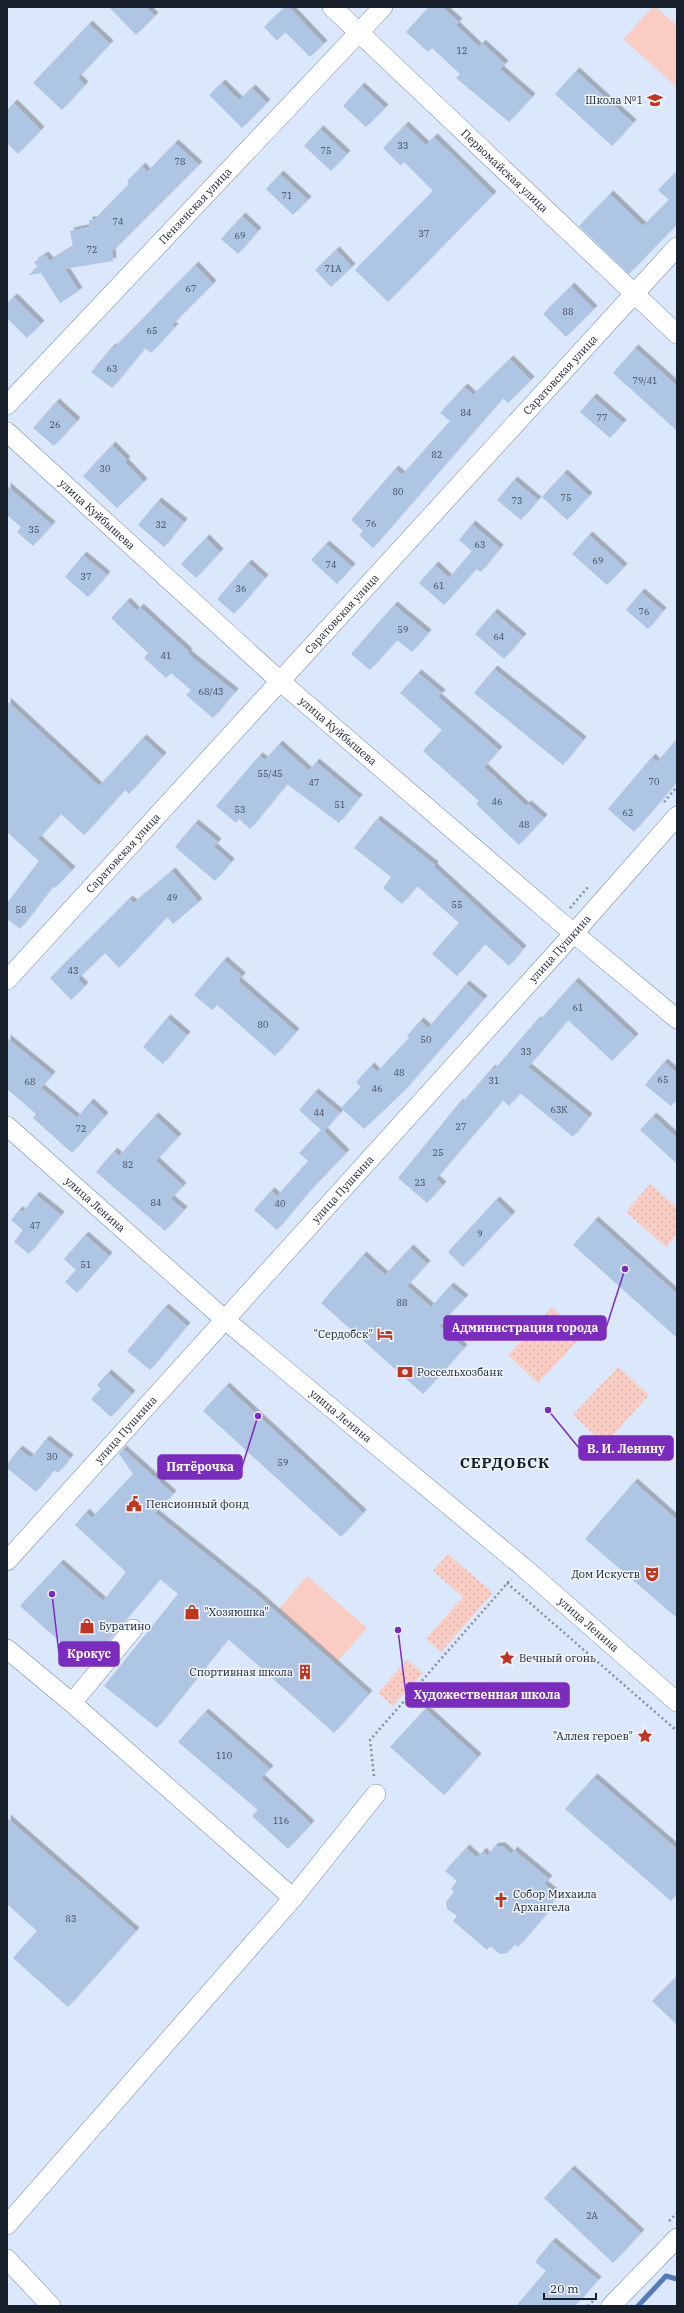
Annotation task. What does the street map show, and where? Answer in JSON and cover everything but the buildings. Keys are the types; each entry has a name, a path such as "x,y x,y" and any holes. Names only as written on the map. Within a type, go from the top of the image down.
{"street":[{"name":"Первомайская улица","path":"332,7 677,334"},
{"name":"Пензенская улица","path":"7,405 383,7"},
{"name":"Саратовская улица","path":"7,980 677,247"},
{"name":"улица Куйбышева","path":"7,432 281,682 574,933 677,1019"},
{"name":"улица Пушкина","path":"7,1561 574,933 677,816"},
{"name":"улица Ленина","path":"7,1126 224,1319 673,1692"},
{"path":"72,1703 133,1629"},
{"path":"7,1649 72,1703 294,1898"},
{"path":"7,2225 294,1898 376,1794"},
{"path":"611,2306 677,2238"},
{"path":"7,2259 51,2306"}],"path":[{"path":"376,1794 370,1740 522,1566"},
{"path":"507,1583 677,1731"}],"shaded area":[{"path":"653,7 656,7 677,26 677,87 623,39"},
{"path":"650,1184 677,1208 677,1234 666,1247 626,1212"},
{"path":"552,1307 583,1335 538,1383 508,1355"},
{"path":"618,1367 649,1395 605,1444 573,1415"},
{"path":"448,1554 493,1593 441,1652 426,1639 463,1597 433,1571"},
{"path":"307,1576 367,1628 338,1661 279,1609"},
{"path":"407,1660 423,1673 393,1706 378,1693"}],"waterway":[{"path":"638,2306 666,2276 677,2279"}],"place":[{"name":"Школа №1","path":"655,100"},
{"name":"Администрация города","path":"625,1269"},
{"name":"\"Сердобск\"","path":"385,1334"},
{"name":"Россельхозбанк","path":"405,1372"},
{"name":"В. И. Ленину","path":"548,1410"},
{"name":"Пятёрочка","path":"258,1416"},
{"name":"Пенсионный фонд","path":"134,1504"},
{"name":"Дом Искуств","path":"652,1574"},
{"name":"Крокус","path":"52,1594"},
{"name":"\"Хозяюшка\"","path":"192,1612"},
{"name":"Буратино","path":"87,1626"},
{"name":"Художественная школа","path":"398,1630"},
{"name":"Вечный огонь","path":"507,1658"},
{"name":"Спортивная школа","path":"305,1672"},
{"name":"\"Аллея героев\"","path":"645,1736"},
{"name":"Собор Михаила Архангела","path":"501,1900"}],"district":[{"name":"СЕРДОБСК","path":"505,1462"}]}
